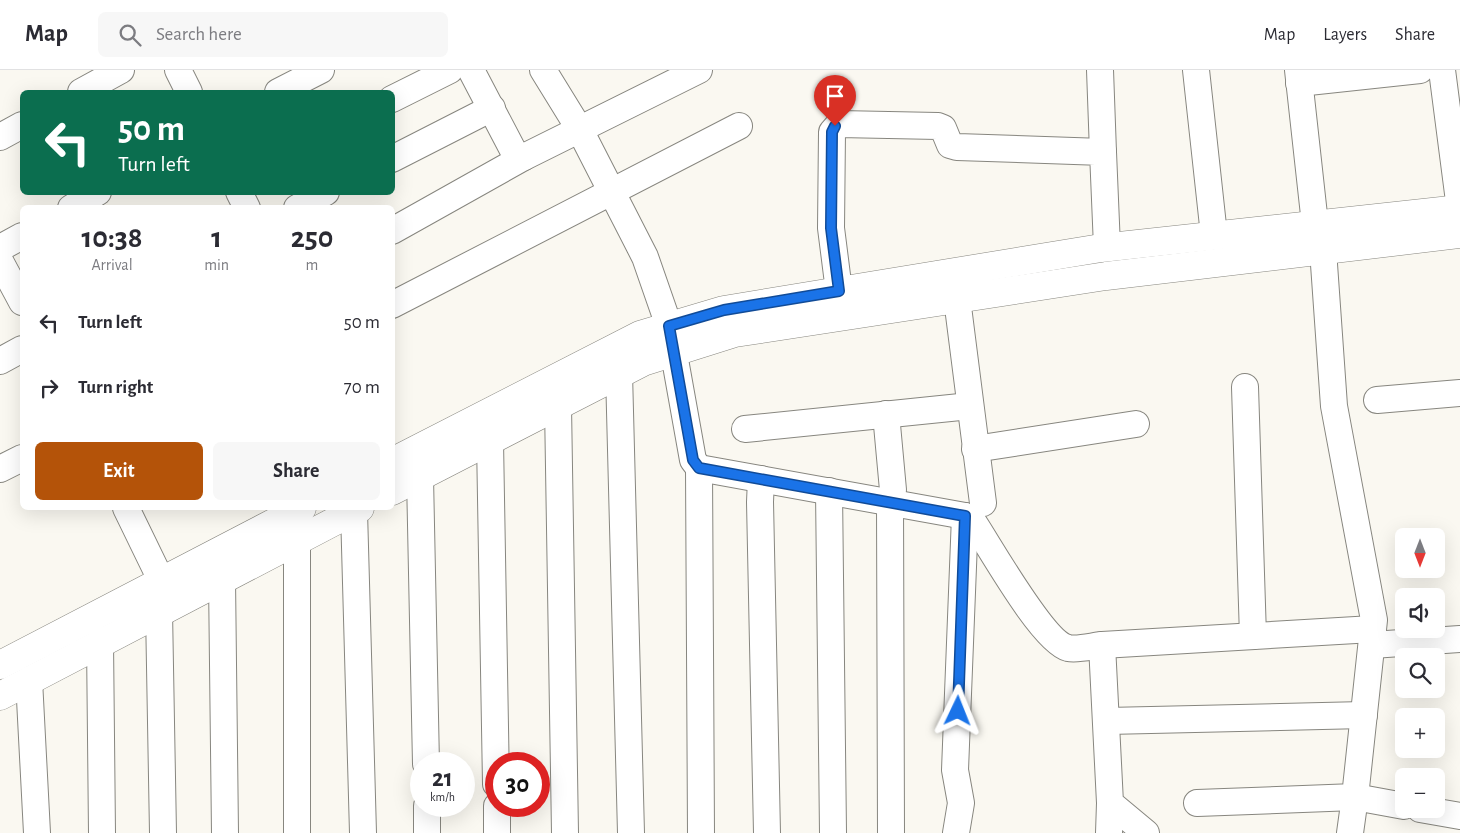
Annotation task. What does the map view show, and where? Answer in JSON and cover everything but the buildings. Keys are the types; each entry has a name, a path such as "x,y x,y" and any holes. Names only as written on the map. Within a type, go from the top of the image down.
{"street":[{"path":"85,90 121,70"},
{"path":"178,70 188,90"},
{"path":"282,90 321,70"},
{"path":"395,98 450,70"},
{"path":"470,70 515,154 524,158"},
{"path":"395,229 524,158 699,70"},
{"path":"1100,70 1108,247"},
{"path":"1196,70 1214,235"},
{"path":"1315,224 1299,77 1420,70"},
{"path":"395,490 643,362 672,339 724,310 1108,247 1460,209 1442,70"},
{"path":"554,73 611,194 645,258 672,339 693,460 699,468 701,833"},
{"path":"395,157 492,108"},
{"path":"839,291 831,228 832,132 839,124 938,126 943,128 950,145 957,147 1103,152"},
{"path":"0,137 20,126"},
{"path":"395,303 611,194 739,126"},
{"path":"76,205 93,195"},
{"path":"302,205 321,195"},
{"path":"395,460 640,335 672,339 735,332 1106,276 1460,234"},
{"path":"0,248 20,237"},
{"path":"1323,250 1334,406 1374,620 1350,833"},
{"path":"0,261 20,298"},
{"path":"957,299 976,449 974,523 1038,622 1058,643 1068,648 1253,636 1460,639"},
{"path":"0,361 20,350"},
{"path":"619,374 631,833"},
{"path":"1245,387 1253,636"},
{"path":"1377,400 1460,393"},
{"path":"558,406 565,833"},
{"path":"745,429 970,406"},
{"path":"886,414 892,496 892,833"},
{"path":"976,449 1136,424"},
{"path":"490,440 495,752"},
{"path":"0,469 20,459"},
{"path":"699,468 829,491 892,496 974,509"},
{"path":"420,477 426,752"},
{"path":"761,479 766,833"},
{"path":"829,491 833,833"},
{"path":"956,833 961,803 955,770 974,509"},
{"path":"127,510 161,580"},
{"path":"0,665 298,510"},
{"path":"0,696 222,578 355,510"},
{"path":"357,510 363,833"},
{"path":"297,540 297,833"},
{"path":"222,578 225,833"},
{"path":"160,611 163,833"},
{"path":"100,642 102,833"},
{"path":"1102,645 1107,721 1110,803 1109,833"},
{"path":"29,680 36,833"},
{"path":"1107,721 1364,715"},
{"path":"1196,803 1355,797 1395,804"},
{"path":"1110,803 1146,833"},
{"path":"1445,813 1460,815"},
{"path":"427,817 427,833"},
{"path":"497,817 497,833"}],"route":[{"path":"835,126 832,132 831,228 839,291 724,310 669,326 693,460 699,468 965,516 958,711"}]}
